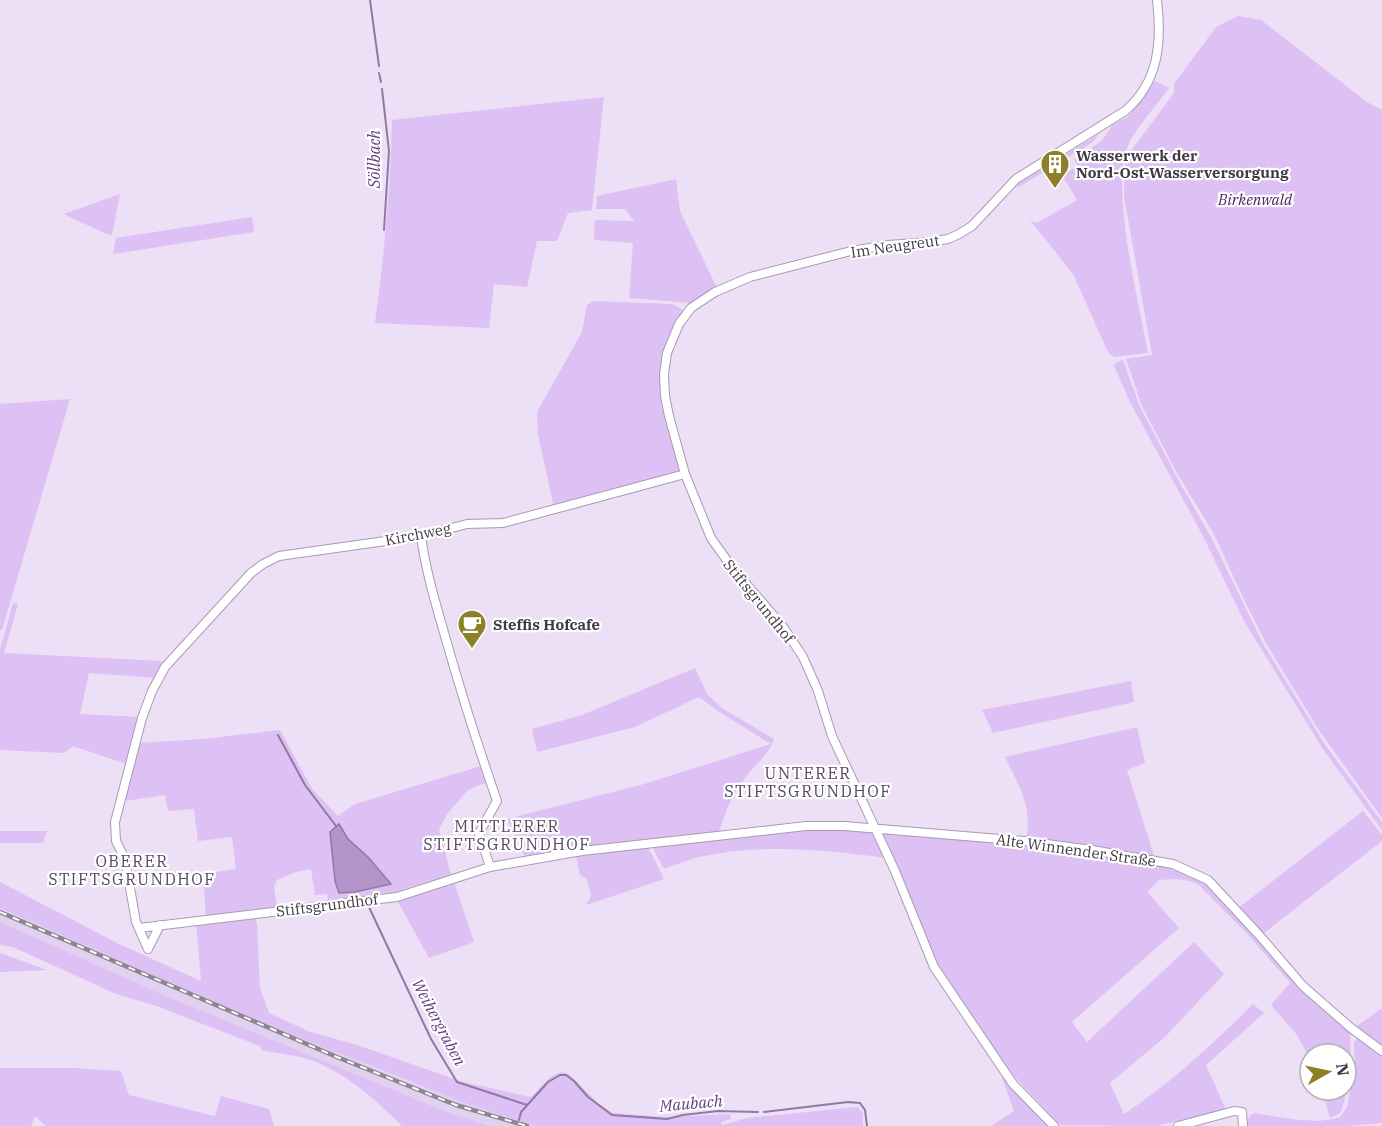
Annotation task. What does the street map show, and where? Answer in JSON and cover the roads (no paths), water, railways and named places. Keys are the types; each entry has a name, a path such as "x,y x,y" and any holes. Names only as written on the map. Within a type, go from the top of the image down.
{"street":[{"name":"Im Neugreut","path":"691,309 715,292 750,277 851,251 948,239 972,226 1016,179 1136,102 1155,69 1159,46 1157,0"},
{"name":"Stiftsgrundhof","path":"691,309 679,324 672,338 664,375 669,416 685,474 711,538 731,566 784,628 802,657 818,691 832,736 876,829"},
{"name":"Kirchweg","path":"139,928 125,859 116,841 115,822 142,718 152,690 165,667 251,573 262,564 279,556 421,536 467,524 503,523 685,474"},
{"path":"421,536 432,589 458,681 496,801 479,833 490,867"},
{"name":"Stiftsgrundhof","path":"139,928 397,897 490,867 582,851 806,826 876,829"},
{"path":"876,829 934,967 1013,1084 1054,1126"},
{"name":"Alte Winnender Straße","path":"876,829 1024,841 1173,864 1208,880 1303,986 1351,1028 1382,1051"},
{"path":"139,928 148,949 160,925"},
{"path":"1178,1126 1234,1111 1242,1112 1243,1125"}],"waterway":[{"name":"Söllbach","path":"370,0 379,66"},
{"name":"Söllbach","path":"379,73 381,82"},
{"name":"Söllbach","path":"382,89 389,151 384,230"},
{"name":"Weihergraben","path":"278,735 305,785 336,826"},
{"name":"Weihergraben","path":"368,905 431,1039 457,1082 527,1105"},
{"name":"Maubach","path":"519,1120 521,1112 548,1082 560,1075 566,1075 574,1081 588,1097 612,1115 667,1119 718,1111 758,1112"},
{"name":"Maubach","path":"764,1112 848,1102 860,1103 865,1110 867,1126"}],"railway":[{"path":"0,912 337,1057 456,1105 527,1126"}],"place":[{"name":"Wasserwerk der Nord-Ost-Wasserversorgung","path":"1055,190"},
{"name":"Steffis Hofcafe","path":"472,650"}],"district":[{"name":"UNTERER STIFTSGRUNDHOF","path":"808,782"},
{"name":"MITTLERER STIFTSGRUNDHOF","path":"507,835"},
{"name":"OBERER STIFTSGRUNDHOF","path":"132,870"}],"park label":[{"name":"Birkenwald","path":"1255,199"}]}
